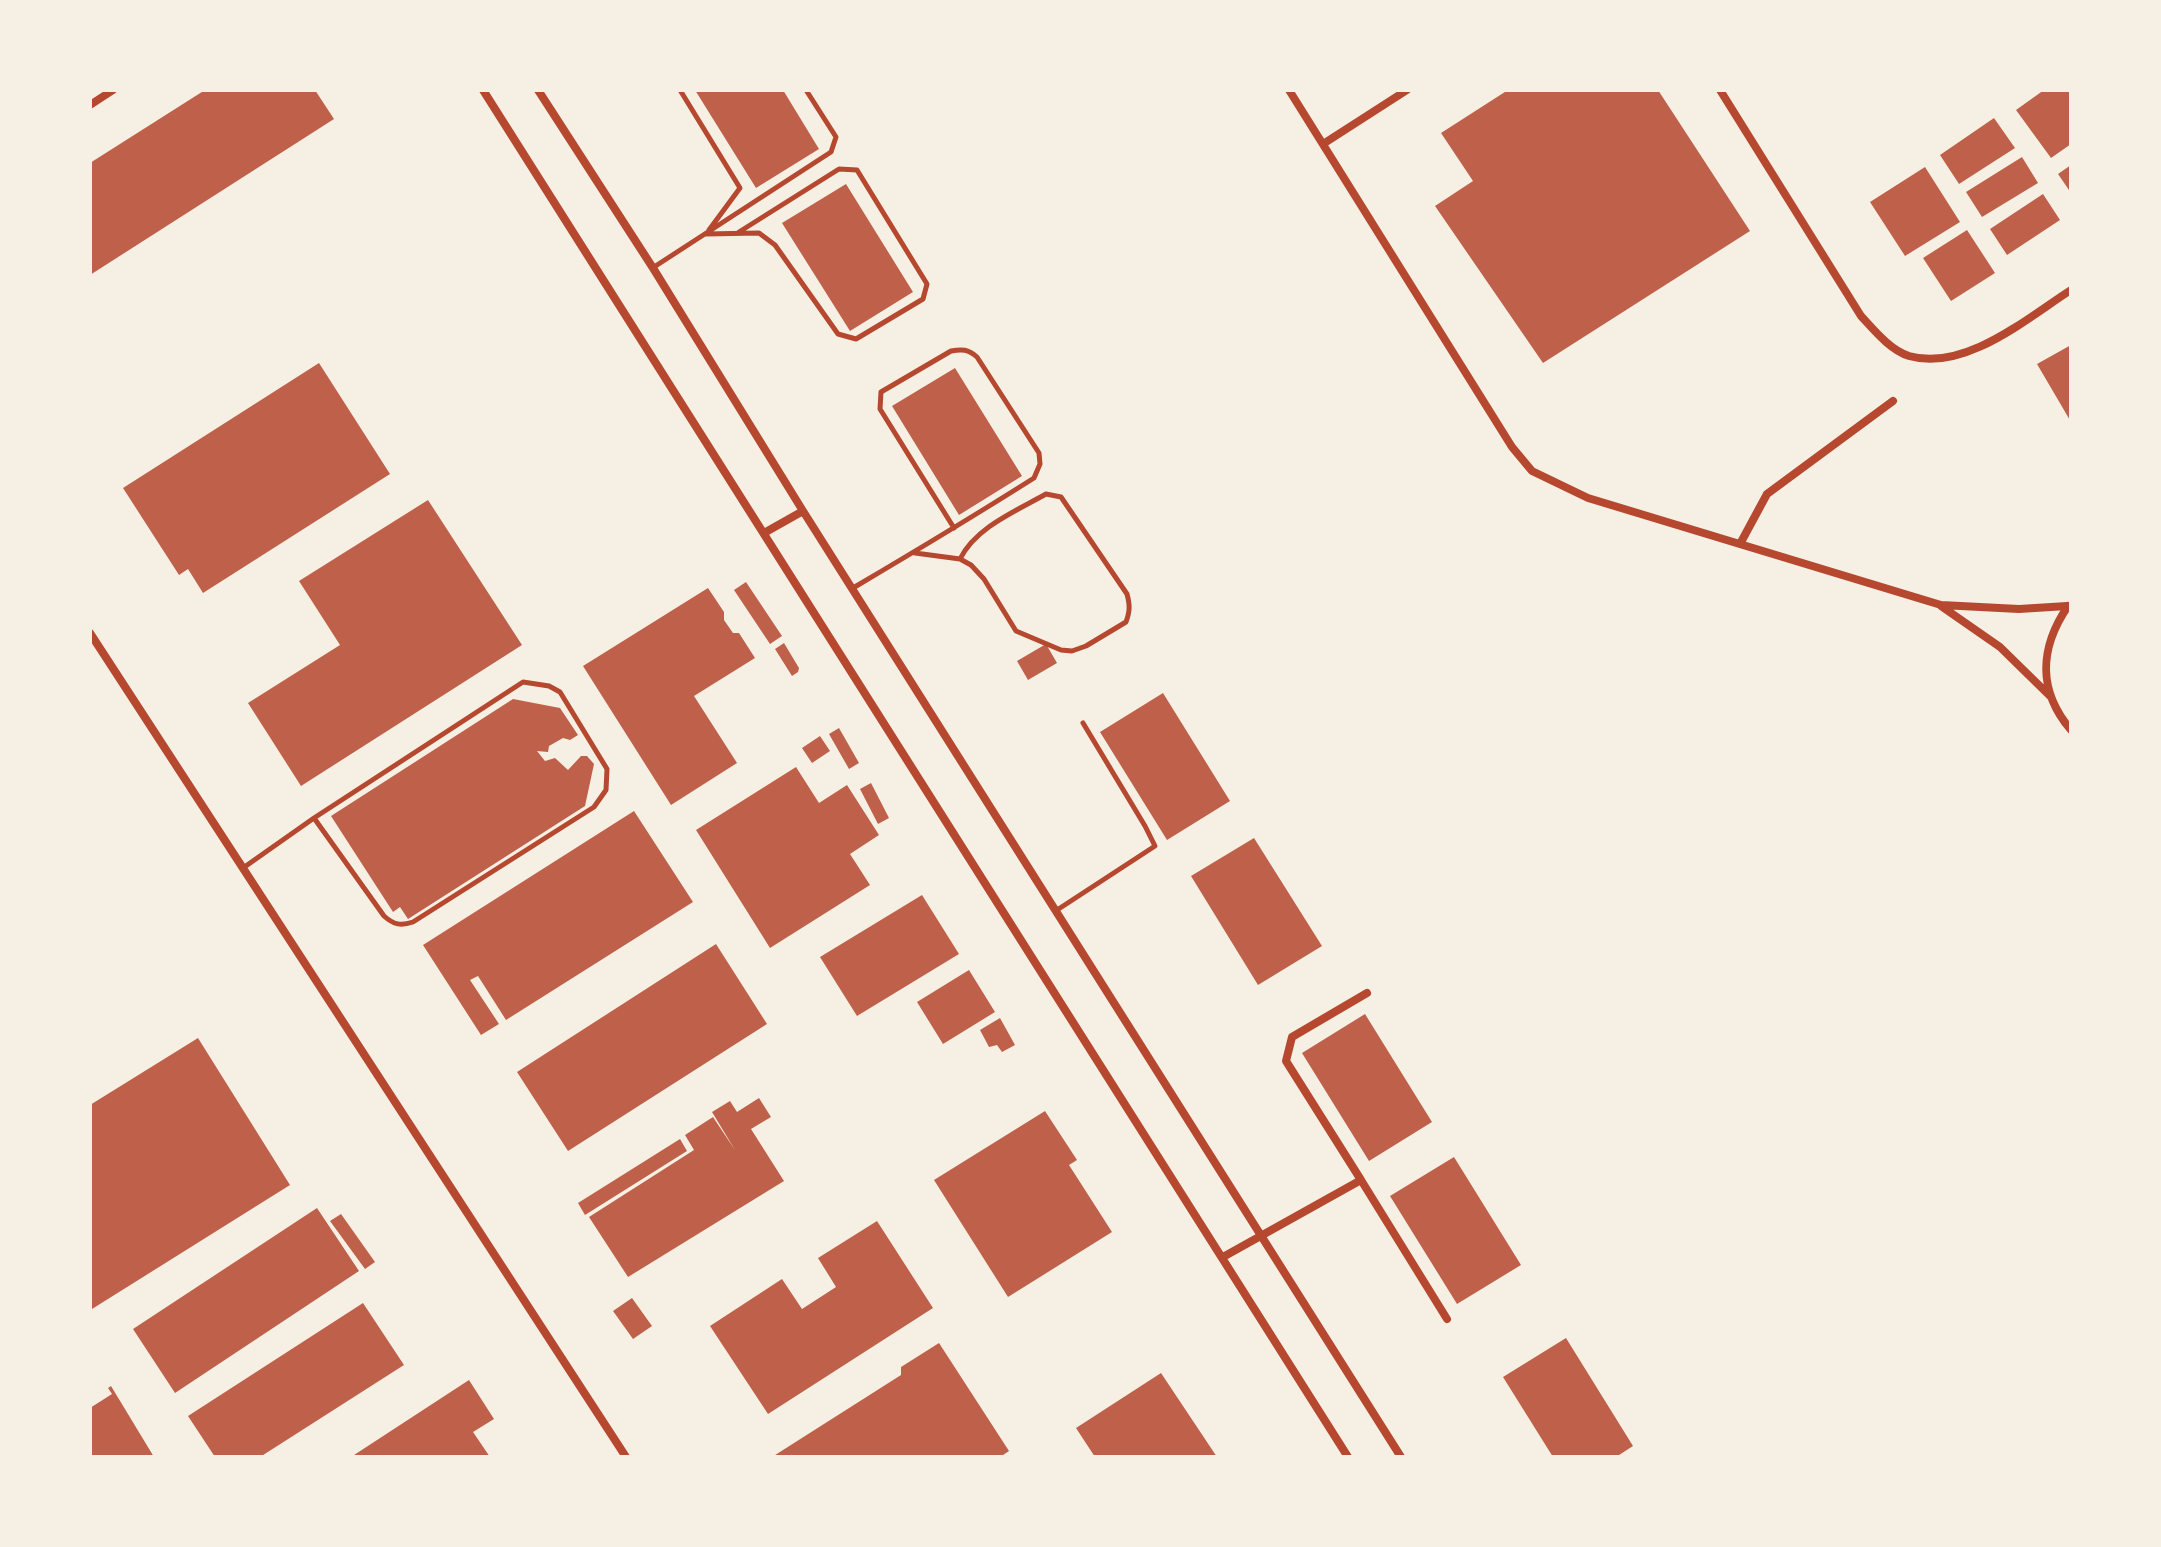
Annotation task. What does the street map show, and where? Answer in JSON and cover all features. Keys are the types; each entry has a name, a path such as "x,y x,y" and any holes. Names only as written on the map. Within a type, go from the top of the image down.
{"street":[{"path":"90,105 113,90"},
{"path":"483,90 1348,1457"},
{"path":"538,90 1401,1457"},
{"path":"1289,90 1512,447 1532,471 1588,498 1941,605 2019,609 2069,604"},
{"path":"1323,144 1407,90"},
{"path":"1720,90 1861,316 1883,339 1908,356 1946,358 1982,347 2071,290"},
{"path":"1740,544 1767,494 1893,401"},
{"path":"764,533 803,511"},
{"path":"2069,604 2054,626 2047,649 2046,673 2051,697 2071,730"},
{"path":"1941,605 2000,647 2051,697"},
{"path":"90,633 626,1457"},
{"path":"1367,993 1292,1037 1286,1061 1447,1319"},
{"path":"1223,1257 1361,1180"}],"lane":[{"path":"680,90 740,188 706,234"},
{"path":"653,268 831,152 836,137 806,90"},
{"path":"706,234 759,233 775,245 838,334 856,339 923,299 927,284 857,170 839,169 739,232"},
{"path":"852,588 954,528 1034,478 1040,464 1039,453 977,357 961,349 951,351 881,392 878,401 954,528"},
{"path":"914,552 960,559 971,565 984,579 1016,631 1061,650 1072,651 1086,646 1126,622 1129,616 1127,594 1056,494 1046,494 984,530 960,559"},
{"path":"243,868 314,818 523,682 549,686 560,692 607,769 606,790 594,807 405,925 390,922 384,916 314,818"},
{"path":"1056,911 1155,846 1083,723"}],"building":[{"path":"205,90 315,90 334,119 90,275 90,163"},
{"path":"695,90 783,90 819,149 756,188"},
{"path":"1508,90 1658,90 1750,231 1543,363 1435,206 1473,181 1441,133"},
{"path":"2044,90 2071,90 2071,144 2051,158 2016,110"},
{"path":"1994,118 2015,148 1959,184 1940,155"},
{"path":"2022,157 2038,183 1982,217 1966,192"},
{"path":"2071,165 2071,193 2058,174"},
{"path":"1925,167 1960,222 1905,256 1870,202"},
{"path":"846,184 913,292 850,331 782,223"},
{"path":"2043,194 2060,220 2007,255 1990,229"},
{"path":"1967,230 1995,273 1951,301 1923,258"},
{"path":"2071,345 2071,422 2037,364"},
{"path":"319,363 390,474 203,593 188,569 179,575 123,488"},
{"path":"955,368 1022,476 959,515 892,406"},
{"path":"428,500 522,645 301,786 248,703 340,645 299,581"},
{"path":"746,582 782,636 770,644 734,590"},
{"path":"708,588 724,612 724,620 733,633 739,633 755,658 694,696 737,763 671,805 583,666"},
{"path":"784,643 799,668 792,676 775,649"},
{"path":"1046,644 1057,663 1028,680 1017,661"},
{"path":"1163,693 1230,801 1167,840 1100,732"},
{"path":"513,699 560,708 578,735 570,740 563,738 549,746 548,752 537,751 545,761 555,758 568,770 581,756 587,756 594,764 585,806 408,919 400,907 393,912 331,816"},
{"path":"839,728 859,763 849,769 829,734"},
{"path":"820,736 830,751 812,763 802,748"},
{"path":"796,767 819,803 847,785 879,835 850,854 870,885 770,948 696,830"},
{"path":"871,783 889,818 878,824 860,789"},
{"path":"634,811 693,902 506,1020 478,976 470,980 499,1024 481,1035 423,945"},
{"path":"1254,838 1322,946 1258,985 1191,876"},
{"path":"922,895 959,954 857,1016 820,957"},
{"path":"716,944 767,1024 568,1151 517,1072"},
{"path":"969,970 995,1012 943,1044 917,1002"},
{"path":"1365,1014 1432,1122 1369,1161 1302,1053"},
{"path":"1000,1018 1015,1045 1002,1052 997,1045 989,1047 980,1030"},
{"path":"198,1038 290,1185 92,1309 90,1105"},
{"path":"759,1098 771,1117 751,1129 784,1181 628,1277 589,1217 694,1150 685,1135 713,1117 735,1150 712,1112 730,1101 737,1112"},
{"path":"1045,1111 1077,1160 1069,1165 1112,1232 1008,1297 934,1180"},
{"path":"680,1139 687,1151 585,1215 578,1203"},
{"path":"1454,1157 1521,1265 1457,1304 1390,1196"},
{"path":"317,1208 359,1271 175,1393 133,1329"},
{"path":"341,1214 375,1262 365,1269 330,1221"},
{"path":"877,1221 933,1308 768,1414 710,1326 782,1279 802,1309 836,1287 818,1258"},
{"path":"632,1298 652,1326 633,1339 613,1311"},
{"path":"363,1303 404,1365 260,1457 215,1457 188,1416"},
{"path":"1566,1338 1633,1446 1616,1457 1553,1457 1503,1377"},
{"path":"939,1343 1009,1451 1000,1457 772,1457 901,1375 901,1367"},
{"path":"1161,1373 1217,1457 1095,1457 1076,1428"},
{"path":"469,1380 494,1419 473,1432 490,1457 351,1457"},
{"path":"111,1386 154,1457 90,1457 90,1408 112,1394 108,1388"}]}
